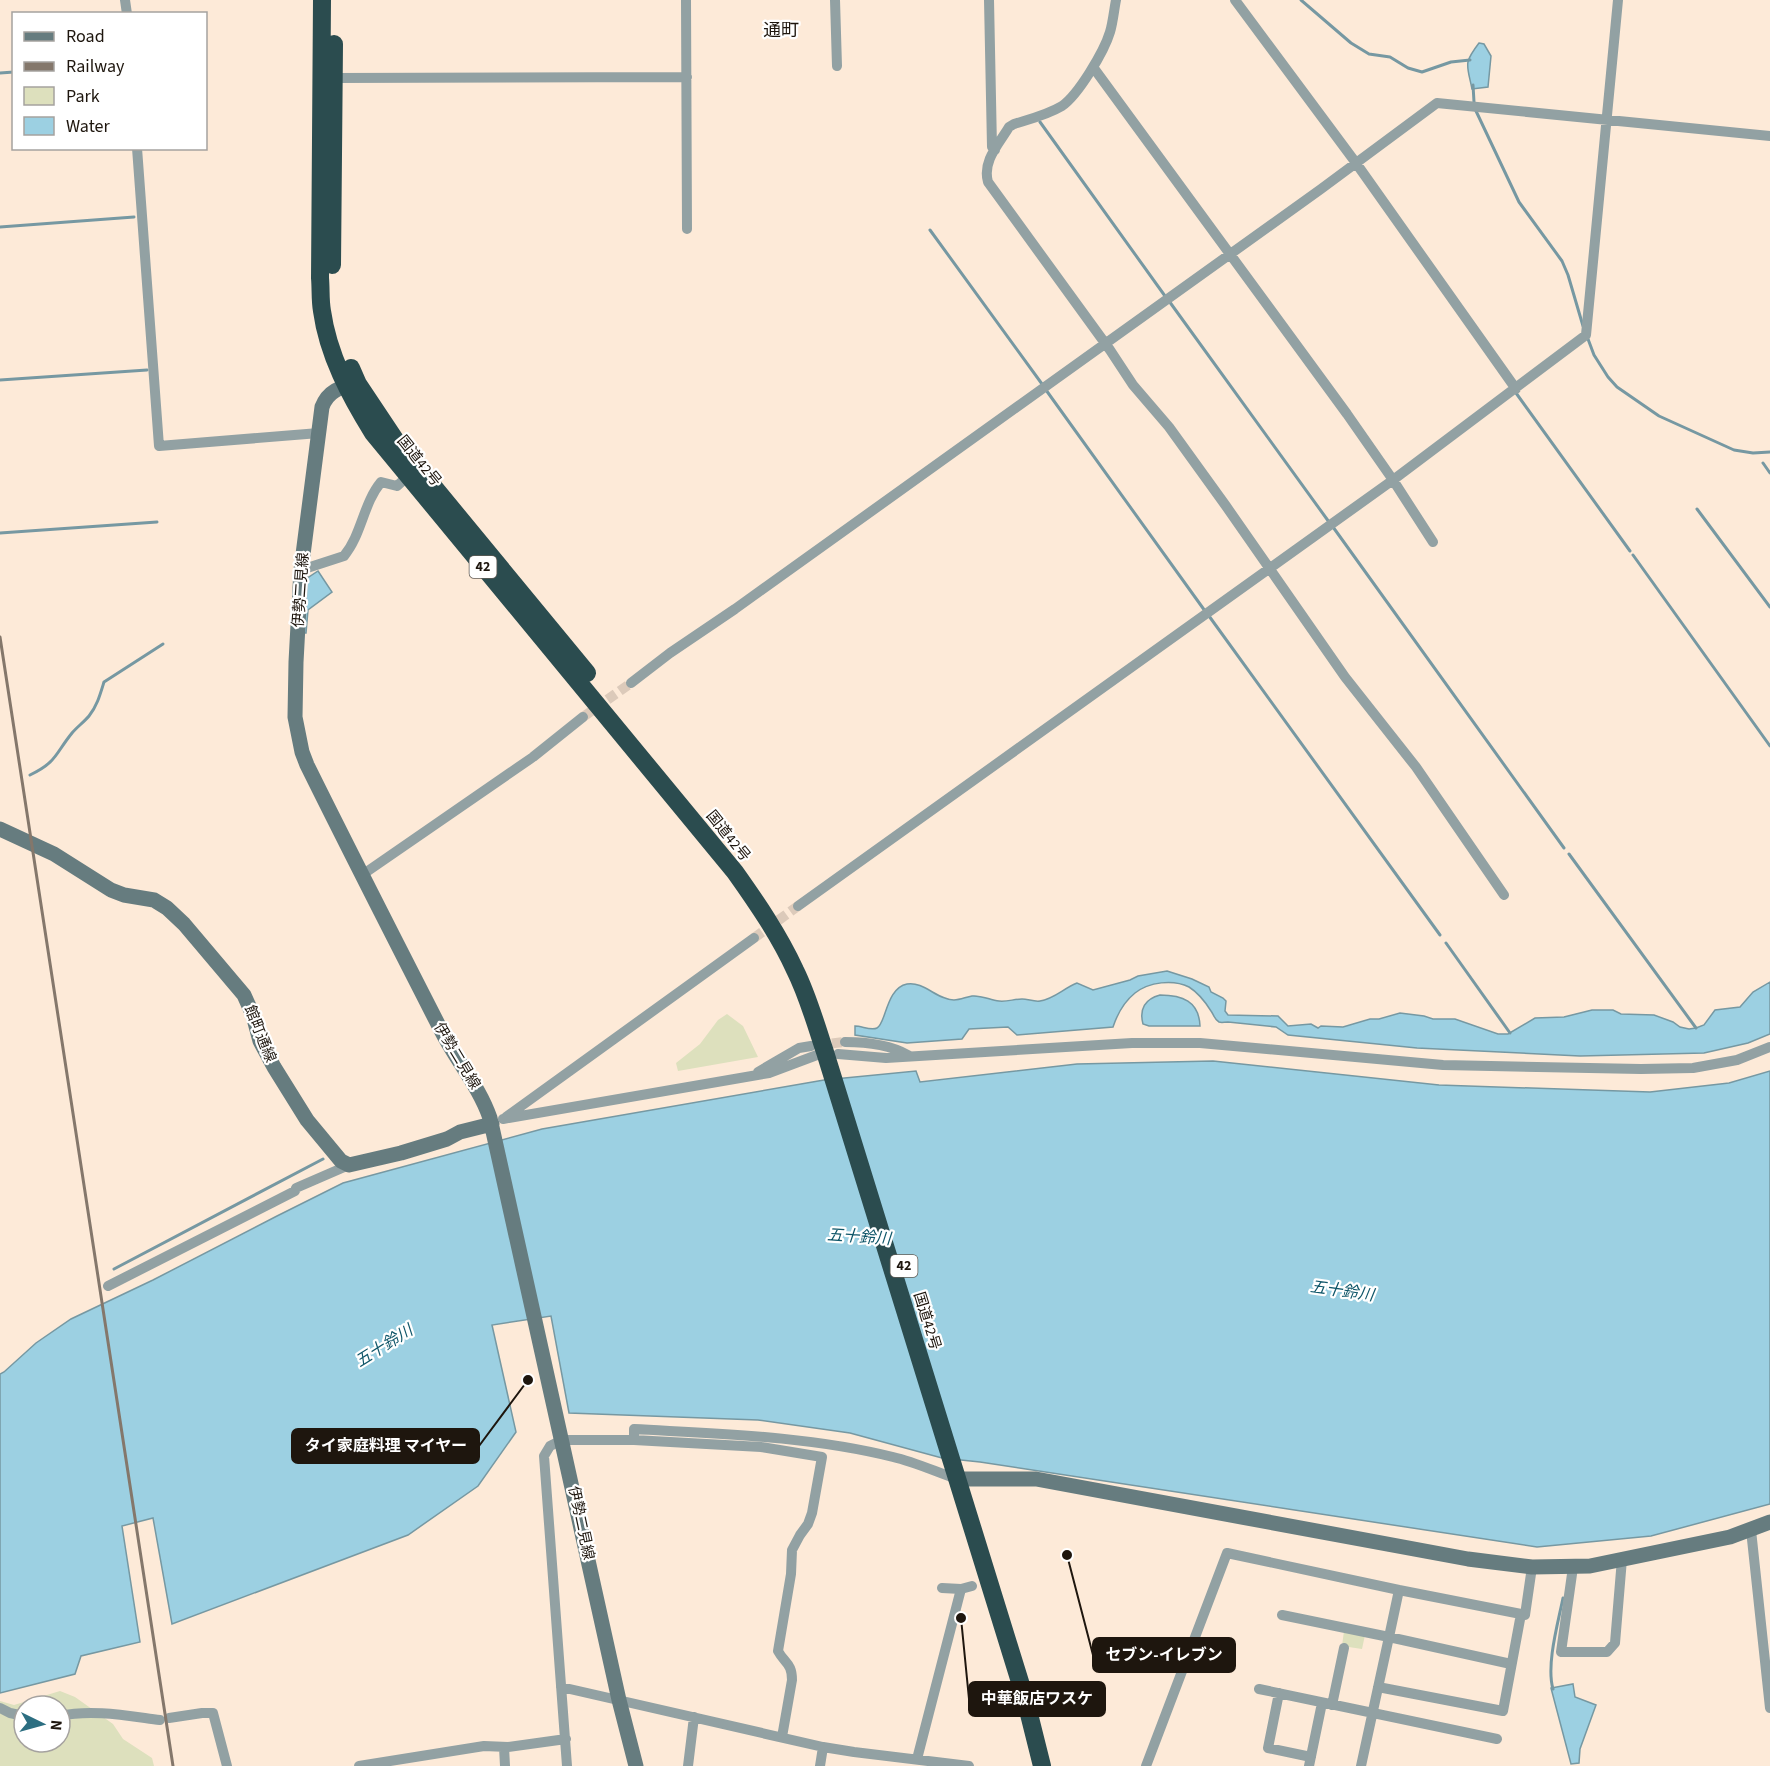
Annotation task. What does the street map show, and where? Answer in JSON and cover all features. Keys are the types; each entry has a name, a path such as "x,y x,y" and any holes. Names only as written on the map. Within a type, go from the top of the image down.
{"highway":[{"name":"国道42号","path":"322,0 320,243 322,309 333,354 353,385 396,441 744,863 764,891 804,960 828,1021 832,1055"},
{"name":"国道42号","path":"334,0 332,265 334,310 353,385 353,400 373,433 735,872 781,942 796,971 832,1055 962,1473 1035,1689 1054,1766"},
{"name":"国道42号","path":"962,1473 1042,1766"}],"main road":[{"name":"伊勢二見線","path":"353,385 333,391 328,395 322,407 301,570 295,698 296,726 307,765 362,875 448,1045 497,1126 539,1335 619,1700 636,1766"},
{"name":"館町通線","path":"0,829 54,854 111,890 124,895 154,900 167,908 184,924 244,995 253,1015 260,1041 274,1067 307,1120 341,1161 349,1165"},
{"path":"349,1165 401,1153 460,1132 497,1126"},
{"path":"962,1473 1036,1479 1468,1559 1532,1567 1590,1566 1730,1537 1770,1522"}],"street":[{"path":"686,0 687,229"},
{"path":"836,0 837,66"},
{"path":"989,0 992,147 994,150"},
{"path":"1116,0 1110,32 1093,67 1073,96 1064,105 1048,113 1009,127 989,160 986,170 988,182 1133,385 1175,436 1344,677 1416,767 1504,895"},
{"path":"1235,0 1356,163 1516,389"},
{"path":"798,906 1393,480 1586,335 1618,0"},
{"path":"1093,67 1393,480 1433,542"},
{"path":"334,78 687,76"},
{"path":"632,683 670,653 735,609 1437,103 1770,136"},
{"path":"137,150 159,446 319,433"},
{"path":"301,570 344,556 357,535 371,496 378,486 381,483 397,486 408,476"},
{"path":"362,875 533,757 583,717"},
{"path":"497,1126 754,938"},
{"path":"753,1076 799,1048 832,1055 886,1058 1132,1043 1200,1043 1443,1065 1641,1069 1693,1068 1737,1060 1770,1047"},
{"path":"497,1126 769,1073 832,1055"},
{"path":"108,1286 295,1191 296,1188 349,1165"},
{"path":"634,1435 761,1447 822,1457 812,1513 792,1550 790,1584 778,1651 792,1671 782,1737"},
{"path":"567,1766 544,1456 550,1446 562,1440 634,1435 775,1437 824,1443 962,1473"},
{"path":"1752,1530 1770,1708"},
{"path":"1146,1766 1227,1553 1525,1615 1532,1567"},
{"path":"1574,1567 1561,1652 1607,1652 1615,1643 1622,1559"},
{"path":"917,1760 966,1587 942,1588"},
{"path":"1361,1766 1399,1590"},
{"path":"1282,1614 1511,1664"},
{"path":"1378,1687 1503,1711 1521,1614"},
{"path":"1279,1694 1268,1748 1310,1761 1344,1648"},
{"path":"561,1687 823,1747 934,1764 969,1766"},
{"path":"1259,1689 1497,1738"},
{"path":"72,1713 164,1719 213,1713 227,1766"},
{"path":"688,1766 694,1717"},
{"path":"359,1766 484,1746 504,1747 566,1738"},
{"path":"504,1747 505,1766"},
{"path":"820,1766 823,1747"}],"green space":[{"path":"727,1014 743,1026 758,1057 678,1071 676,1063 700,1044 718,1020"},
{"path":"1344,1631 1365,1635 1362,1649 1342,1646"},
{"path":"60,1691 68,1694 50,1694"},
{"path":"72,1696 113,1724 123,1739 152,1758 154,1766 0,1766 0,1701 12,1704 12,1754 72,1754"}],"water":[{"path":"1479,43 1484,44 1491,56 1488,87 1472,89 1468,60"},
{"path":"318,571 332,592 308,610 306,633 300,633 303,581"},
{"path":"1167,971 1209,987 1211,992 1226,1001 1225,1011 1228,1015 1278,1016 1288,1026 1311,1024 1318,1028 1321,1026 1343,1027 1400,1013 1433,1019 1455,1019 1498,1034 1508,1034 1535,1018 1564,1017 1592,1010 1654,1015 1680,1027 1696,1028 1704,1025 1715,1010 1740,1007 1753,992 1770,982 1770,1034 1748,1043 1704,1053 1580,1056 1417,1048 1288,1035 1276,1027 1220,1022 1192,989 1169,982 1147,986 1135,993 1122,1008 1113,1027 1017,1035 1008,1027 969,1029 962,1039 907,1043 855,1035 855,1026 877,1028 895,992 907,984 919,985 948,999 956,1000 975,996 999,1001 1022,999 1038,1001 1050,998 1077,983 1093,990 1138,976"},
{"path":"1160,995 1175,996 1188,1001 1193,1005 1199,1017 1200,1026 1143,1024 1144,1005 1150,999"},
{"name":"五十鈴川","path":"1213,1061 1439,1085 1650,1092 1729,1083 1770,1071 1770,1504 1651,1536 1537,1547 942,1458 850,1433 758,1420 569,1413 551,1316 492,1325 516,1432 478,1486 408,1535 172,1624 153,1518 122,1526 140,1642 81,1656 75,1674 0,1693 0,1374 36,1343 71,1319 343,1183 542,1129 824,1080 916,1071 920,1082 1077,1064"},
{"path":"1573,1684 1575,1697 1596,1705 1580,1749 1579,1763 1571,1764 1551,1688"}],"waterway":[{"path":"1301,0 1351,43 1369,54 1390,57 1408,68 1422,72 1451,62 1470,60"},
{"path":"0,73 12,72"},
{"path":"1473,85 1474,102"},
{"path":"1476,111 1519,202 1562,261 1583,326"},
{"path":"1040,122 1165,296"},
{"path":"0,227 134,217"},
{"path":"930,230 1042,384"},
{"path":"1169,301 1329,522"},
{"path":"1588,339 1594,355 1617,387 1659,416 1734,450 1753,453 1770,452"},
{"path":"0,380 147,370"},
{"path":"1046,390 1205,611"},
{"path":"1516,393 1630,551"},
{"path":"1763,463 1770,473"},
{"path":"1697,509 1770,607"},
{"path":"0,533 157,522"},
{"path":"1333,527 1564,848"},
{"path":"1633,555 1770,746"},
{"path":"1209,616 1440,935"},
{"path":"30,775 51,762 72,733 89,716 104,682 163,644"},
{"path":"1569,854 1696,1028"},
{"path":"1446,943 1510,1033"},
{"path":"114,1269 323,1159"},
{"path":"1553,1689 1552,1656 1563,1598"}],"tunnel":[{"path":"583,717 631,683"},
{"path":"754,938 798,906"},
{"path":"817,1045 845,1042"}],"railway":[{"path":"0,637 173,1766"}],"place":[{"name":"タイ家庭料理 マイヤー","path":"528,1380"},
{"name":"セブン-イレブン","path":"1067,1555"},
{"name":"中華飯店ワスケ","path":"961,1618"}],"district":[{"name":"通町","path":"781,30"}]}
